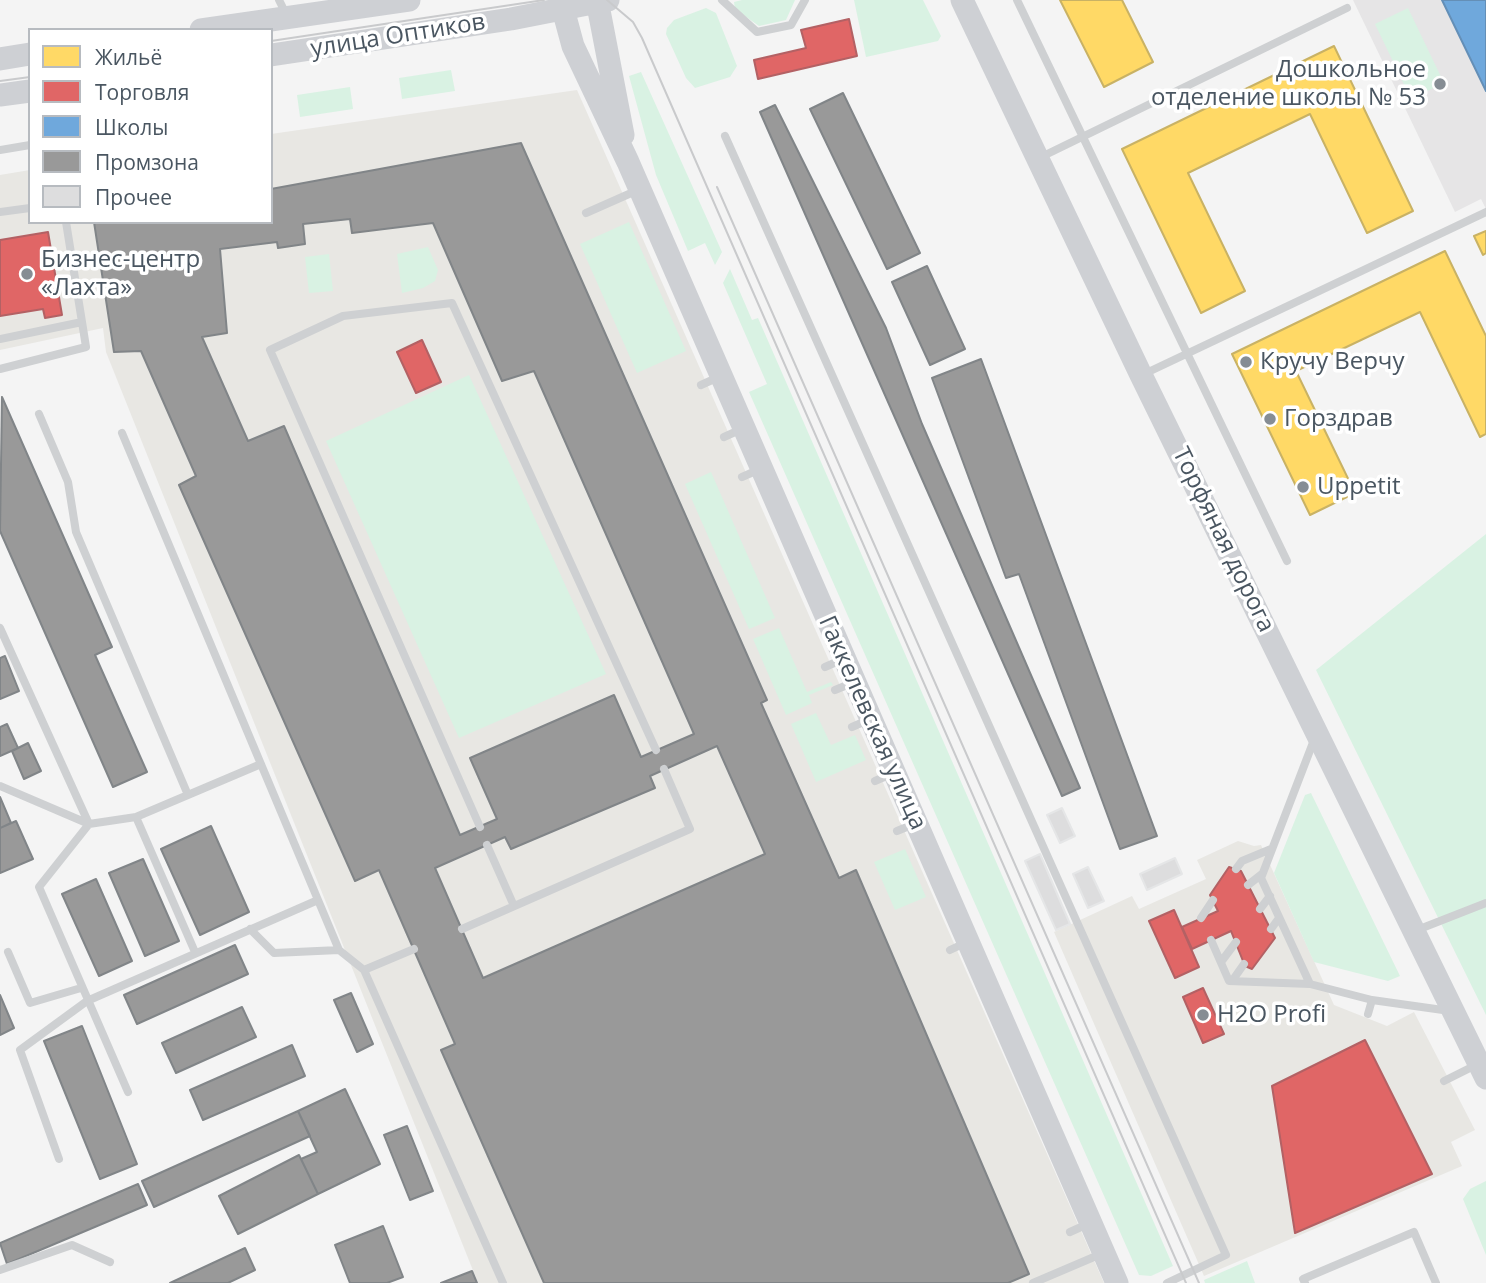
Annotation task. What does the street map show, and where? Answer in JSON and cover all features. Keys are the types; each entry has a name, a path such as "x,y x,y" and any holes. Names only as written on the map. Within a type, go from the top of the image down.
{"main road":[{"name":"улица Оптиков","path":"209,28 283,9 409,0"},
{"name":"Торфяная дорога","path":"962,0 1141,375 1483,1071"},
{"name":"улица Оптиков","path":"273,55 565,4 601,1"},
{"name":"Гаккелевская улица","path":"601,1 628,162"},
{"name":"Гаккелевская улица","path":"565,4 573,46 640,190 711,381 1080,1227 1103,1253 1117,1283"},
{"path":"0,59 28,54"},
{"path":"0,96 28,91"}],"lane":[{"path":"722,0 757,32 791,25 804,0"},
{"path":"1017,0 1287,561"},
{"path":"1038,158 1346,8"},
{"path":"725,136 1226,1255 1167,1283"},
{"path":"0,150 28,145"},
{"path":"586,213 640,190"},
{"path":"0,212 28,208"},
{"path":"1141,375 1486,212"},
{"path":"0,369 86,346 66,224"},
{"path":"480,827 270,350 343,316 452,303 656,750"},
{"path":"0,339 82,322"},
{"path":"39,414 68,482 76,532 188,795"},
{"path":"122,433 339,950 364,970 503,1283"},
{"path":"0,628 89,824"},
{"path":"1248,885 1262,874 1305,769 1317,730"},
{"path":"0,786 89,824 136,817 261,764"},
{"path":"462,929 690,829 664,769"},
{"path":"136,817 195,953"},
{"path":"89,824 39,887 128,1092"},
{"path":"487,845 514,906"},
{"path":"1236,869 1242,861 1271,849"},
{"path":"1262,874 1310,984"},
{"path":"1260,909 1270,896"},
{"path":"59,1159 20,1050 87,1001 318,900"},
{"path":"1201,918 1213,900"},
{"path":"1414,931 1486,903"},
{"path":"1270,929 1279,918"},
{"path":"250,929 274,953 339,950"},
{"path":"1211,940 1232,981"},
{"path":"1221,962 1236,943"},
{"path":"364,970 414,949"},
{"path":"8,952 30,1003 81,988"},
{"path":"1232,981 1244,964"},
{"path":"1232,981 1310,984 1372,999 1453,1011"},
{"path":"1368,1014 1372,999"},
{"path":"1444,1081 1483,1071"},
{"path":"1305,1283 1303,1279 1414,1232 1436,1283"},
{"path":"0,1270 72,1245 110,1262"},
{"path":"1032,1283 1103,1253"}],"shaded area":[{"name":"Дошкольное отделение школы № 53","path":"1353,0 1486,0 1486,209 1481,199 1455,212"},
{"path":"577,90 1104,1283 478,1283 106,352 103,328 0,350 0,175 28,170 28,224 273,224 273,134"},
{"path":"1238,841 1254,846 1261,845 1334,1005 1387,1026 1414,1012 1475,1130 1451,1142 1462,1166 1204,1276 1054,932 1132,896 1139,909 1206,879 1197,860"}],"green space":[{"path":"795,0 786,20 759,26 735,9 734,2"},
{"path":"854,0 923,0 941,36 938,41 866,57"},
{"path":"706,8 716,13 737,66 730,77 695,88 686,78 666,34 667,28 674,20"},
{"path":"1408,8 1444,83 1411,99 1375,24"},
{"path":"451,70 455,91 402,99 399,78"},
{"path":"641,72 722,252 715,265 705,243 688,251 656,175 629,76"},
{"path":"350,87 353,109 300,117 297,95"},
{"path":"629,222 686,351 637,373 580,244"},
{"path":"428,247 438,270 435,281 423,288 402,293 397,254"},
{"path":"329,254 333,291 309,293 305,257"},
{"path":"730,269 752,320 758,318 1173,1266 1151,1276 1139,1275 749,392 767,384 723,283"},
{"path":"469,375 606,674 459,738 326,441"},
{"path":"711,472 775,618 749,629 685,484"},
{"path":"1486,534 1486,1015 1316,670"},
{"path":"779,628 807,692 831,682 833,685 809,695 812,703 786,715 753,639"},
{"path":"816,713 831,745 855,735 866,760 816,782 791,724"},
{"path":"1311,793 1400,976 1388,981 1314,962 1274,873 1305,795"},
{"path":"905,849 926,897 895,910 874,862"},
{"path":"1486,1181 1486,1255 1463,1199 1470,1189"},
{"path":"1247,1261 1255,1283 1205,1283 1204,1280"}],"building: Жильё":[{"path":"1060,0 1122,0 1153,62 1104,87"},
{"path":"1334,46 1413,211 1367,233 1310,114 1188,173 1245,291 1201,313 1122,149"},
{"path":"1486,231 1486,253 1483,255 1474,236"},
{"path":"1445,251 1486,336 1486,434 1480,437 1420,312 1296,371 1355,493 1310,515 1232,354"}],"building: Торговля":[{"path":"849,19 857,56 758,79 754,60 806,48 801,30"},
{"name":"Бизнес-центр «Лахта»","path":"48,232 62,315 45,318 43,309 0,316 0,240"},
{"path":"422,340 441,382 416,393 397,352"},
{"path":"1229,867 1241,871 1275,938 1252,969 1245,966 1231,931 1192,949 1182,927 1218,911 1210,895"},
{"path":"1174,910 1199,967 1175,978 1149,921"},
{"name":"H2O Profi","path":"1203,988 1224,1034 1203,1043 1183,997"},
{"path":"1365,1040 1432,1174 1295,1233 1272,1086"}],"building: Школы":[{"path":"1442,0 1486,0 1486,91"}],"building: Промзона":[{"path":"843,93 920,253 887,269 810,109"},
{"path":"775,105 886,328 922,424 1080,788 1062,796 760,112"},
{"path":"521,143 767,700 761,703 839,878 856,870 1029,1274 1008,1283 544,1283 441,1050 455,1044 379,870 355,881 179,485 196,476 141,351 114,352 94,224 273,224 273,189","holes":["350,219 352,233 433,223 502,381 534,371 694,734 641,757 614,695 470,758 497,819 460,835 284,426 248,441 202,337 227,333 220,249 277,242 278,248 305,244 303,224","717,746 765,854 483,978 435,868 505,837 511,849 655,788 650,776"]},
{"path":"927,266 965,349 930,365 892,282"},
{"path":"981,359 1157,836 1120,849 1019,574 1006,578 932,378"},
{"path":"2,397 112,647 95,655 147,772 113,787 0,531"},
{"path":"5,656 19,691 0,699 0,658"},
{"path":"7,724 18,748 0,756 0,727"},
{"path":"28,743 41,771 24,779 12,751"},
{"path":"0,797 11,823 0,828"},
{"path":"16,821 33,859 0,873 0,828"},
{"path":"211,826 249,912 200,935 161,849"},
{"path":"143,859 179,941 145,956 109,873"},
{"path":"96,879 132,961 99,976 62,894"},
{"path":"235,945 248,974 137,1024 124,995"},
{"path":"351,993 373,1044 357,1052 334,1000"},
{"path":"0,995 14,1028 0,1035"},
{"path":"242,1007 256,1037 176,1073 162,1043"},
{"path":"82,1026 137,1164 100,1179 44,1041"},
{"path":"292,1045 305,1076 203,1120 190,1090"},
{"path":"345,1089 380,1164 318,1194 301,1159 317,1152 298,1111"},
{"path":"298,1111 310,1136 154,1207 142,1181"},
{"path":"407,1126 433,1191 410,1200 384,1135"},
{"path":"299,1155 318,1194 238,1234 219,1196"},
{"path":"138,1184 147,1205 7,1264 0,1243"},
{"path":"383,1226 403,1277 387,1283 350,1283 335,1245"},
{"path":"245,1248 255,1270 228,1283 170,1283"},
{"path":"472,1271 477,1283 441,1283"}],"building: Прочее":[{"path":"1062,808 1075,836 1060,843 1047,815"},
{"path":"1040,854 1070,924 1056,930 1025,861"},
{"path":"1175,858 1182,874 1147,890 1140,874"},
{"path":"1088,867 1104,901 1088,908 1073,874"}],"tram line":[{"path":"273,41 544,0"},
{"path":"607,0 633,22 642,38 1186,1283"},
{"path":"0,81 28,77"},
{"path":"717,187 1199,1283"}],"place":[{"name":"Дошкольное отделение школы № 53","path":"1440,84"},
{"name":"Бизнес-центр «Лахта»","path":"27,274"},
{"name":"Кручу Верчу","path":"1246,362"},
{"name":"Горздрав","path":"1270,419"},
{"name":"Uppetit","path":"1303,487"},
{"name":"H2O Profi","path":"1203,1015"}]}
